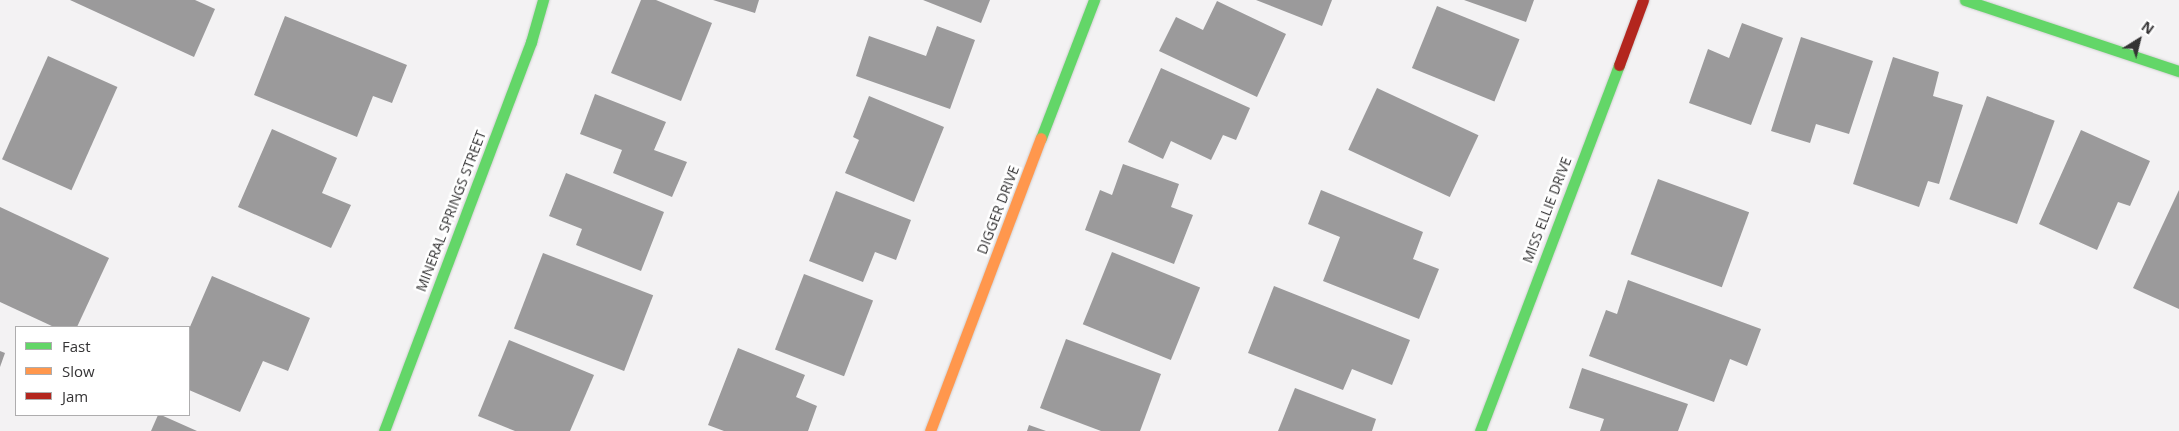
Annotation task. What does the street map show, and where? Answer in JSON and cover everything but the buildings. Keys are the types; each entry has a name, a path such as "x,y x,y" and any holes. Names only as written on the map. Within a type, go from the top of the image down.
{"street":[{"name":"MINERAL SPRINGS STREET","path":"384,431 531,42 543,0"},
{"name":"DIGGER DRIVE","path":"930,431 1094,0"},
{"name":"MISS ELLIE DRIVE","path":"1480,431 1642,0"},
{"path":"1965,0 2179,71"}],"traffic: fast":[{"path":"384,431 531,42 543,0"},
{"path":"1041,138 1094,0"},
{"path":"1965,0 2179,71"},
{"path":"1480,431 1619,65"}],"traffic: slow":[{"path":"930,431 1041,138"}],"traffic: jam":[{"path":"1619,65 1643,0"}]}
